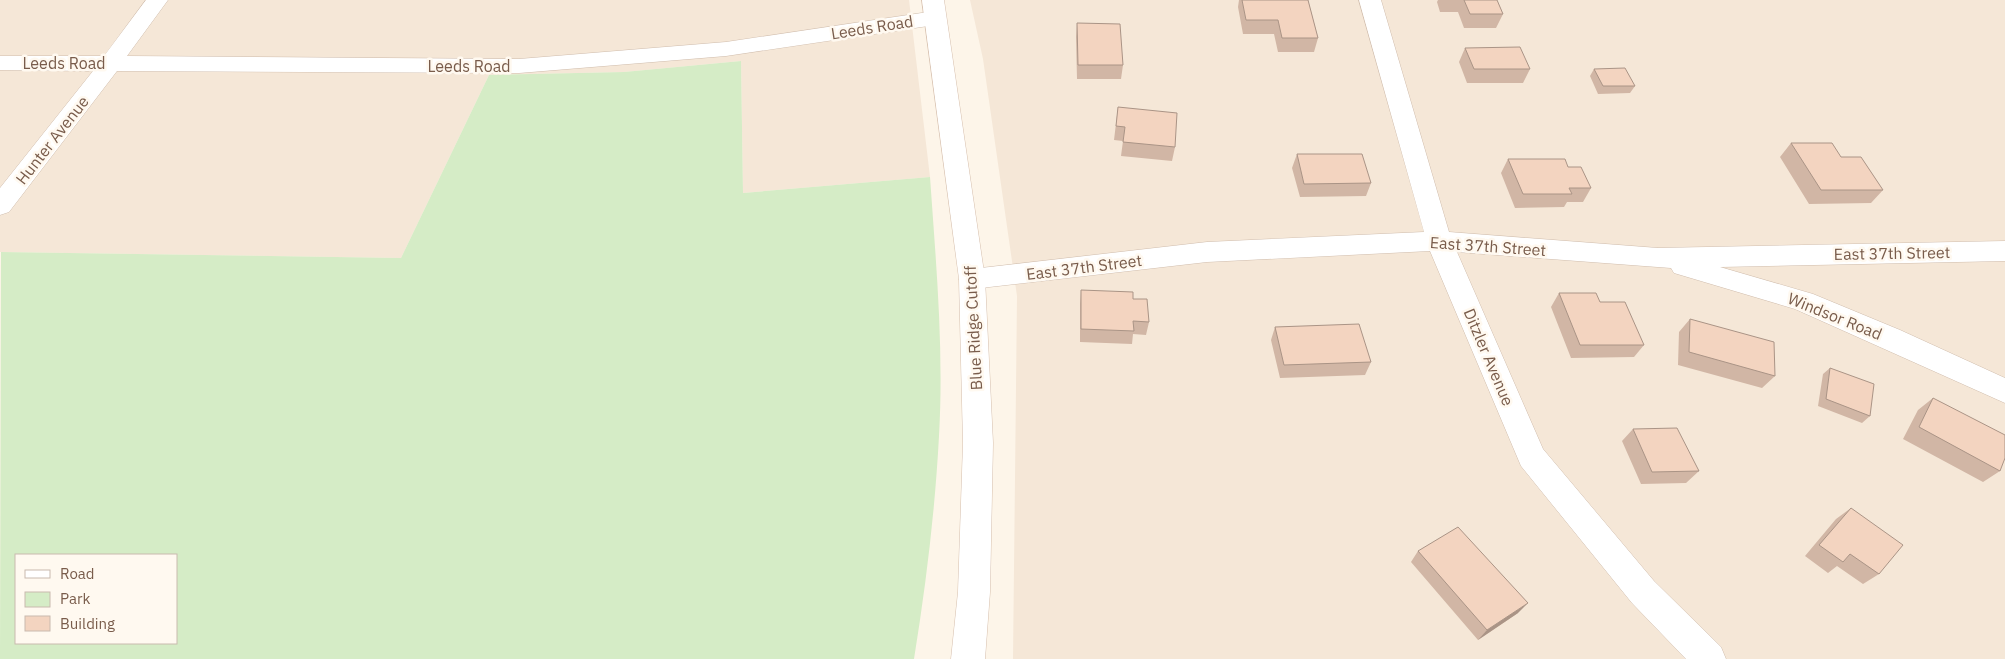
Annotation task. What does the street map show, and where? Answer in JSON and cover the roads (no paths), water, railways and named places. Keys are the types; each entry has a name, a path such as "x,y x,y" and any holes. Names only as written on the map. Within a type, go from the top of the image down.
{"street":[{"name":"Hunter Avenue","path":"0,206 111,64 157,0"},
{"name":"Ditzler Avenue","path":"1370,0 1439,241 1532,456 1643,592 1709,659"},
{"name":"Leeds Road","path":"0,63 519,66 726,49 934,9"},
{"name":"Blue Ridge Cutoff","path":"934,9 972,280 978,443 974,592 968,659"},
{"name":"East 37th Street","path":"972,280 1207,252 1439,241 1658,258 2005,251"},
{"name":"Windsor Road","path":"1658,258 1803,301 1890,338 2005,391"}]}
